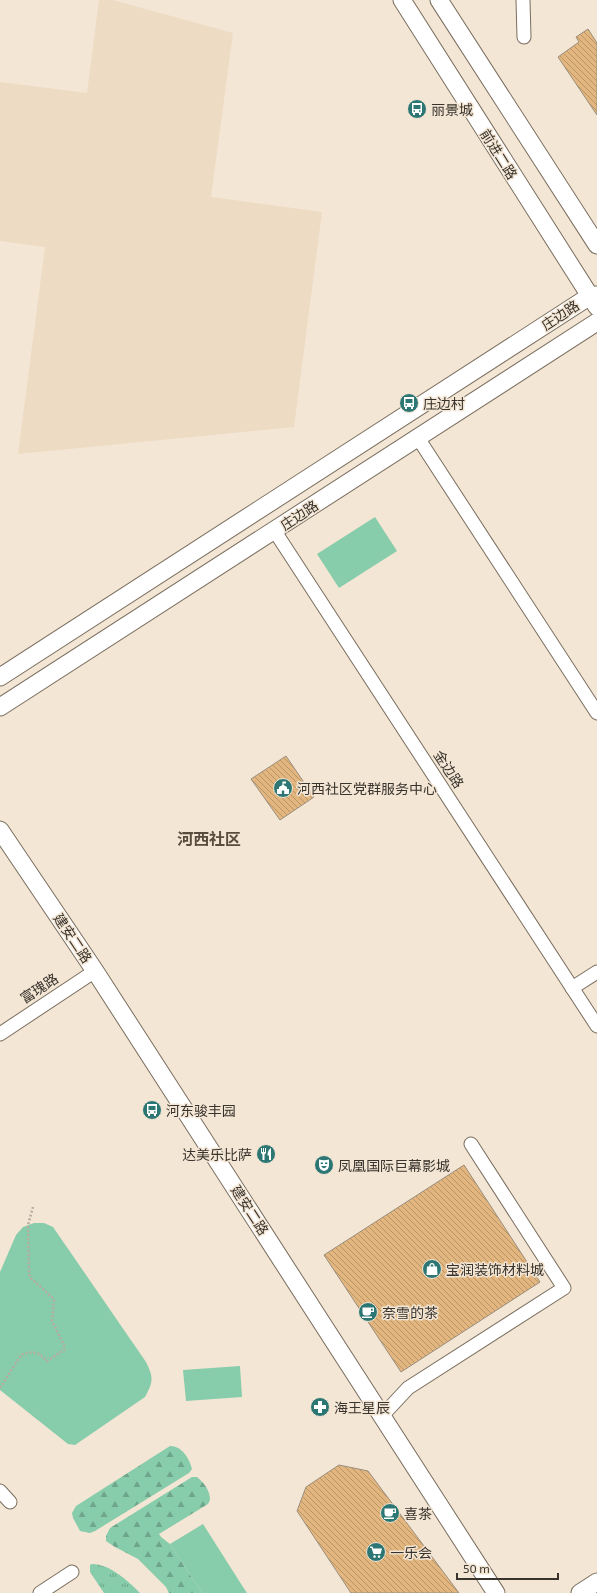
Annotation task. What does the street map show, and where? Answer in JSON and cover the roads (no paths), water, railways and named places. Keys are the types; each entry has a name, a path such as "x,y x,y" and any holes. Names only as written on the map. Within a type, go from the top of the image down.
{"main road":[{"name":"前进二路","path":"402,0 595,299"},
{"path":"439,0 597,245"},
{"name":"庄边路","path":"0,677 595,299"},
{"name":"庄边路","path":"0,707 597,322"},
{"name":"建安二路","path":"0,830 95,971 496,1593"},
{"path":"580,1593 597,1582"}],"street":[{"path":"523,0 524,37"},
{"path":"418,438 597,713"},
{"name":"金边路","path":"274,530 597,1026"},
{"name":"富瑰路","path":"0,1034 95,971"},
{"path":"572,988 597,972"},
{"path":"382,1416 408,1388 564,1288 471,1144"},
{"path":"0,1491 10,1502"},
{"path":"40,1593 72,1572"}],"place":[{"name":"丽景城","path":"417,109"},
{"name":"庄边村","path":"409,403"},
{"name":"河西社区党群服务中心","path":"283,788"},
{"name":"河东骏丰园","path":"152,1110"},
{"name":"达美乐比萨","path":"266,1154"},
{"name":"凤凰国际巨幕影城","path":"324,1165"},
{"name":"宝润装饰材料城","path":"432,1269"},
{"name":"奈雪的茶","path":"368,1312"},
{"name":"海王星辰","path":"320,1407"},
{"name":"喜茶","path":"390,1513"},
{"name":"一乐会","path":"376,1552"}],"district":[{"name":"河西社区","path":"209,838"}]}
